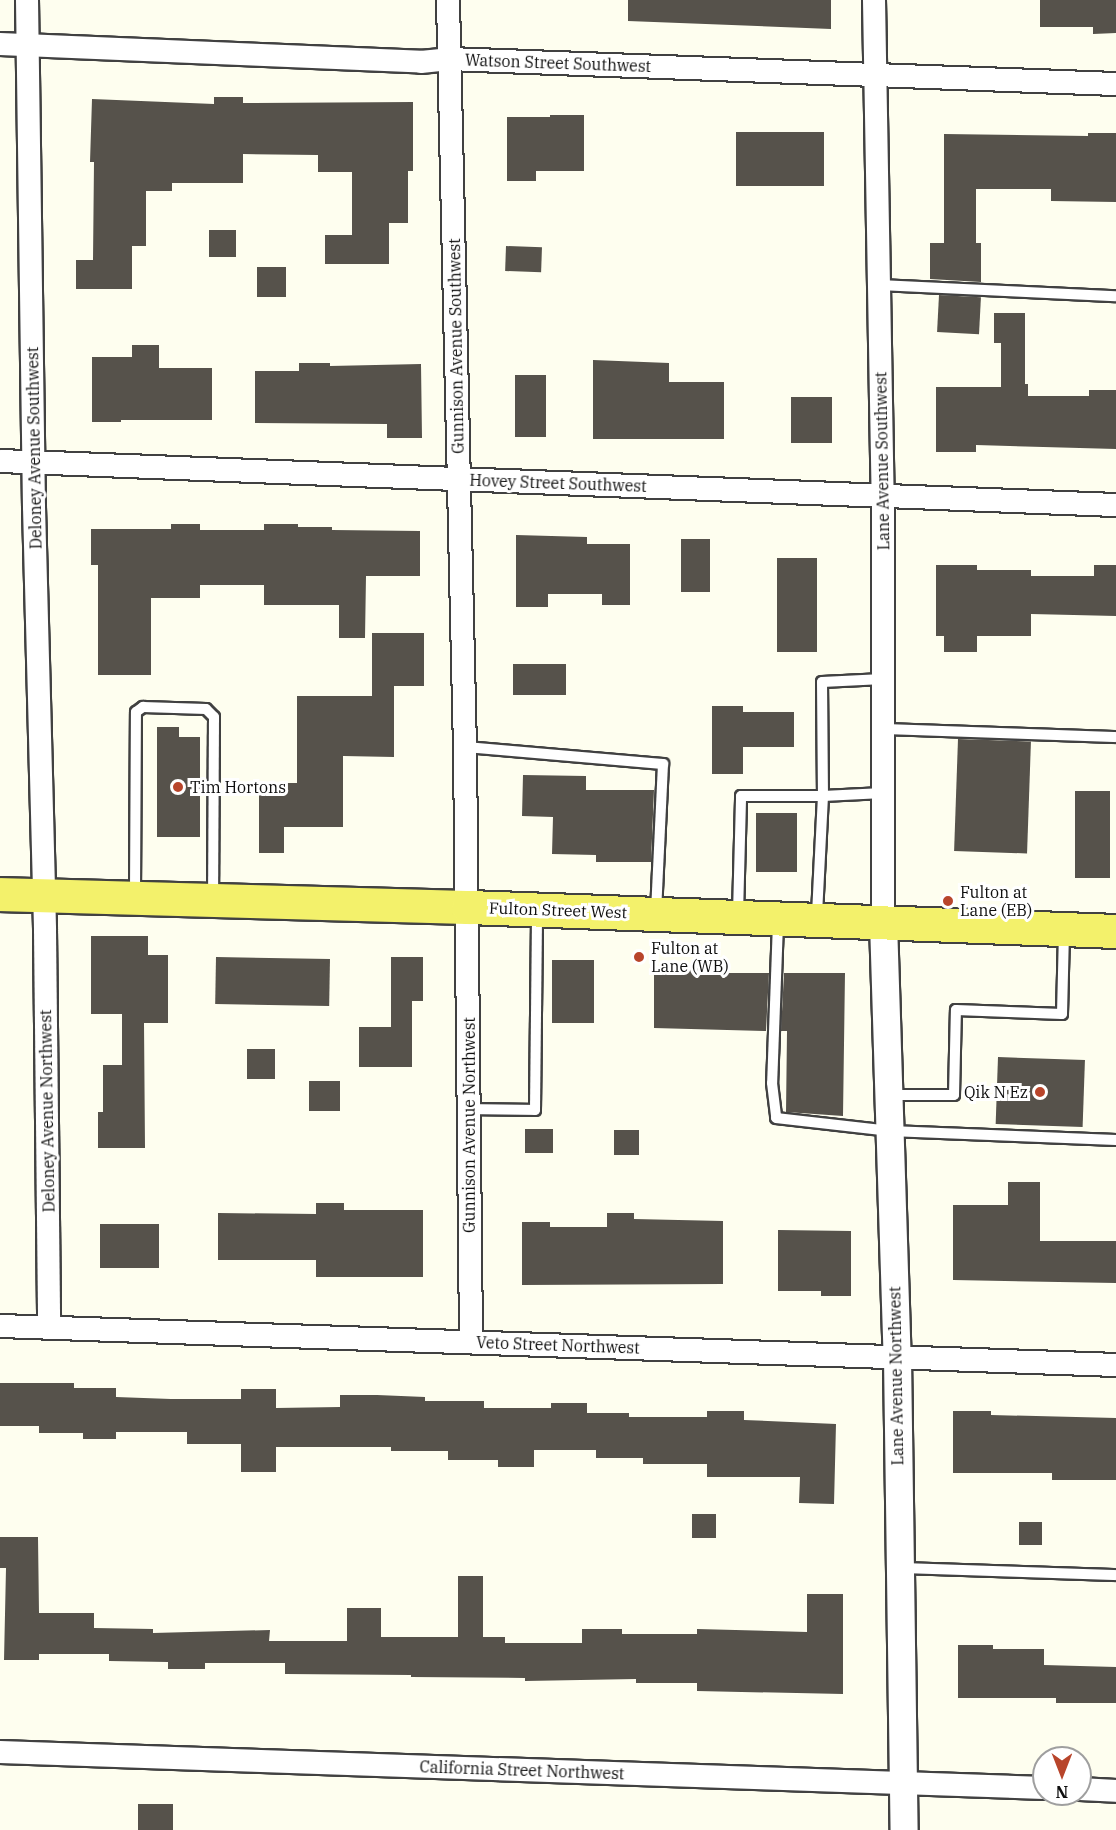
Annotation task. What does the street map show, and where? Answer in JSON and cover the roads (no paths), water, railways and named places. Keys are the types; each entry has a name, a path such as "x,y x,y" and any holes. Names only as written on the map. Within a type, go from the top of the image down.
{"main road":[{"name":"Fulton Street West","path":"0,894 537,909 1116,931"}],"street":[{"name":"Deloney Avenue Southwest","path":"27,0 44,895"},
{"name":"Gunnison Avenue Southwest","path":"448,0 468,907"},
{"name":"Lane Avenue Southwest","path":"874,0 883,496 883,922"},
{"name":"Watson Street Southwest","path":"0,44 421,62 449,59 1116,84"},
{"name":"Hovey Street Southwest","path":"0,461 1116,505"},
{"name":"Deloney Avenue Northwest","path":"44,895 49,1328"},
{"name":"Gunnison Avenue Northwest","path":"468,907 471,1342"},
{"name":"Lane Avenue Northwest","path":"883,922 897,1357 901,1783 904,1830"},
{"name":"Veto Street Northwest","path":"0,1326 1116,1365"},
{"name":"California Street Northwest","path":"0,1752 1032,1788"},
{"path":"1092,1790 1116,1791"}],"lane":[{"path":"879,285 1116,296"},
{"path":"817,920 823,796 822,682 883,679"},
{"path":"135,897 136,712 143,707 206,709 214,717 213,900"},
{"path":"883,729 1116,737"},
{"path":"465,747 663,764 656,914"},
{"path":"738,917 741,796 883,793"},
{"path":"469,1109 535,1110 537,909"},
{"path":"779,918 772,1083 776,1118 890,1131 1116,1140"},
{"path":"889,1095 954,1095 956,1010 1062,1014 1064,929"},
{"path":"899,1568 1116,1575"}],"place":[{"name":"Tim Hortons","path":"178,787"},
{"name":"Fulton at Lane (EB)","path":"948,901"},
{"name":"Fulton at Lane (WB)","path":"639,957"},
{"name":"Qik N Ez","path":"1040,1092"}]}
